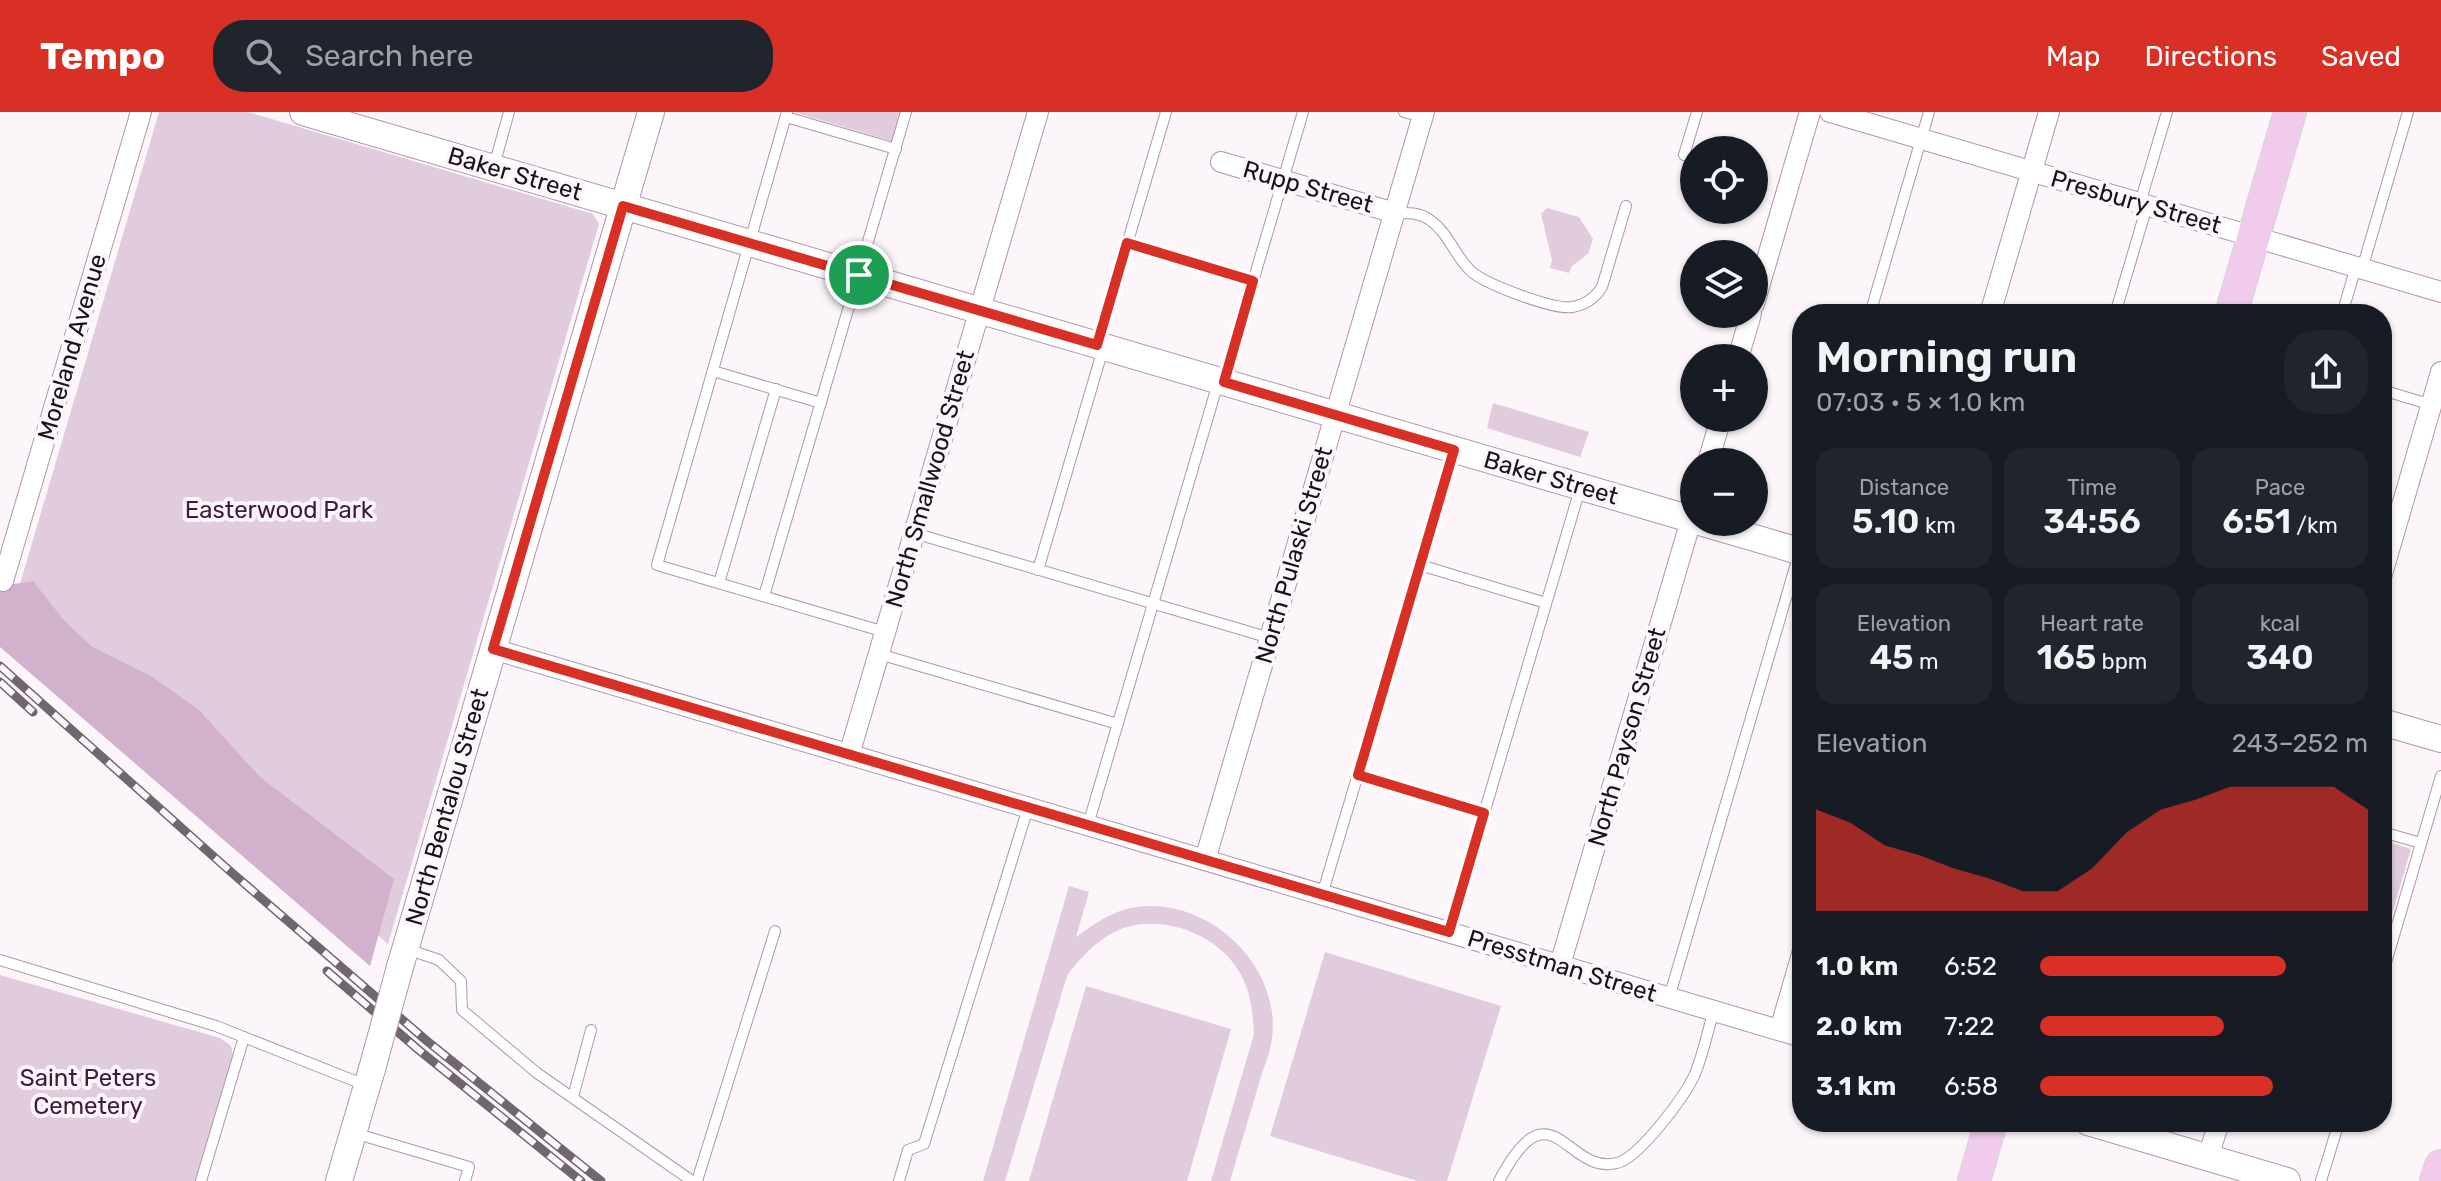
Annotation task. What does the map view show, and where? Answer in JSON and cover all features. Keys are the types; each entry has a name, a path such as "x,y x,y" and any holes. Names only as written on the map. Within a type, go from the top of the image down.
{"main road":[{"path":"2234,304 2290,112"},
{"path":"1974,1181 1988,1132"},
{"path":"2436,1181 2441,1166"}],"street":[{"name":"Moreland Avenue","path":"3,581 141,112"},
{"name":"Baker Street","path":"303,112 373,122 493,168 1680,514"},
{"name":"North Bentalou Street","path":"339,1181 651,112"},
{"name":"North Smallwood Street","path":"849,755 1038,112"},
{"path":"1768,256 1810,112"},
{"name":"Presbury Street","path":"1830,112 2441,292"},
{"path":"1993,304 2049,112"},
{"name":"North Pulaski Street","path":"1205,860 1395,213 1417,114"},
{"name":"Rupp Street","path":"1221,162 1395,213"},
{"path":"2392,540 2441,372"},
{"name":"North Payson Street","path":"1560,965 1690,536"},
{"name":"Baker Street","path":"1757,536 1792,546"},
{"name":"Presstman Street","path":"493,649 1792,1034"},
{"path":"2392,725 2441,739"},
{"path":"1780,1030 1792,989"},
{"path":"2122,1132 2287,1181"},
{"path":"2208,1157 2216,1132"}],"lane":[{"path":"493,168 509,112"},
{"path":"764,596 906,112"},
{"path":"1038,570 1166,112"},
{"path":"1088,825 1303,112"},
{"path":"1690,136 1697,112"},
{"path":"1873,304 1929,112"},
{"path":"2118,304 2167,112"},
{"path":"2346,304 2408,112"},
{"path":"885,632 657,565 787,114 896,149"},
{"path":"1395,213 1416,213 1427,218 1447,237 1462,261 1488,282 1562,307 1574,307 1597,295 1602,287 1626,206"},
{"path":"1127,243 1253,281"},
{"path":"713,371 821,403"},
{"path":"719,583 776,389"},
{"path":"2392,393 2432,405"},
{"path":"1322,895 1454,450"},
{"path":"1449,932 1580,487"},
{"path":"914,533 1270,638"},
{"path":"1420,565 1546,603"},
{"path":"1669,998 1792,580"},
{"path":"879,654 1118,724"},
{"path":"1358,775 1484,813"},
{"path":"2392,942 2441,776"},
{"path":"899,1181 908,1150 924,1144 1028,808"},
{"path":"2392,835 2421,843"},
{"path":"403,958 439,960 461,981 462,1010 537,1073 694,1181 775,931"},
{"path":"0,960 216,1026 369,1078"},
{"path":"1499,1181 1521,1144 1537,1136 1548,1135 1563,1141 1601,1163 1615,1164 1630,1158 1643,1147 1693,1077 1714,1011"},
{"path":"573,1097 591,1030"},
{"path":"201,1181 244,1037"},
{"path":"2321,1181 2336,1132"},
{"path":"353,1133 469,1167 465,1181"}],"green space":[{"name":"Easterwood Park","path":"159,112 248,112 593,214 599,224 388,944 206,780 7,628"},
{"path":"794,112 903,112 894,142"},
{"path":"1547,208 1579,217 1593,239 1588,254 1572,266 1569,273 1550,268 1552,260 1541,214"},
{"path":"1493,403 1589,432 1580,457 1487,428"},
{"path":"2392,843 2411,849 2392,914"},
{"path":"1069,886 1089,892 1076,937 1122,910 1158,906 1185,911 1210,923 1232,939 1251,960 1264,984 1272,1011 1272,1039 1230,1181 1211,1181 1254,1034 1248,992 1228,957 1201,936 1169,925 1152,924 1135,925 1114,932 1080,959 1067,976 1005,1181 983,1181"},
{"path":"1325,952 1501,1006 1447,1181 1417,1181 1270,1136"},
{"name":"Saint Peters Cemetery","path":"0,975 220,1038 231,1046 233,1055 198,1181 0,1181"},
{"path":"1086,986 1231,1029 1187,1181 1029,1181"}],"shaded area":[{"path":"33,581 63,619 91,646 151,676 198,709 260,777 394,879 370,966 0,647 0,586"}],"railway":[{"path":"0,666 427,1041 601,1181"},
{"path":"0,682 33,712"},
{"path":"327,971 581,1181"}],"route":[{"path":"623,206 859,275 1097,345 1127,243 1253,281 1224,382 1454,450 1358,775 1484,813 1449,932 493,649 623,206"}]}
